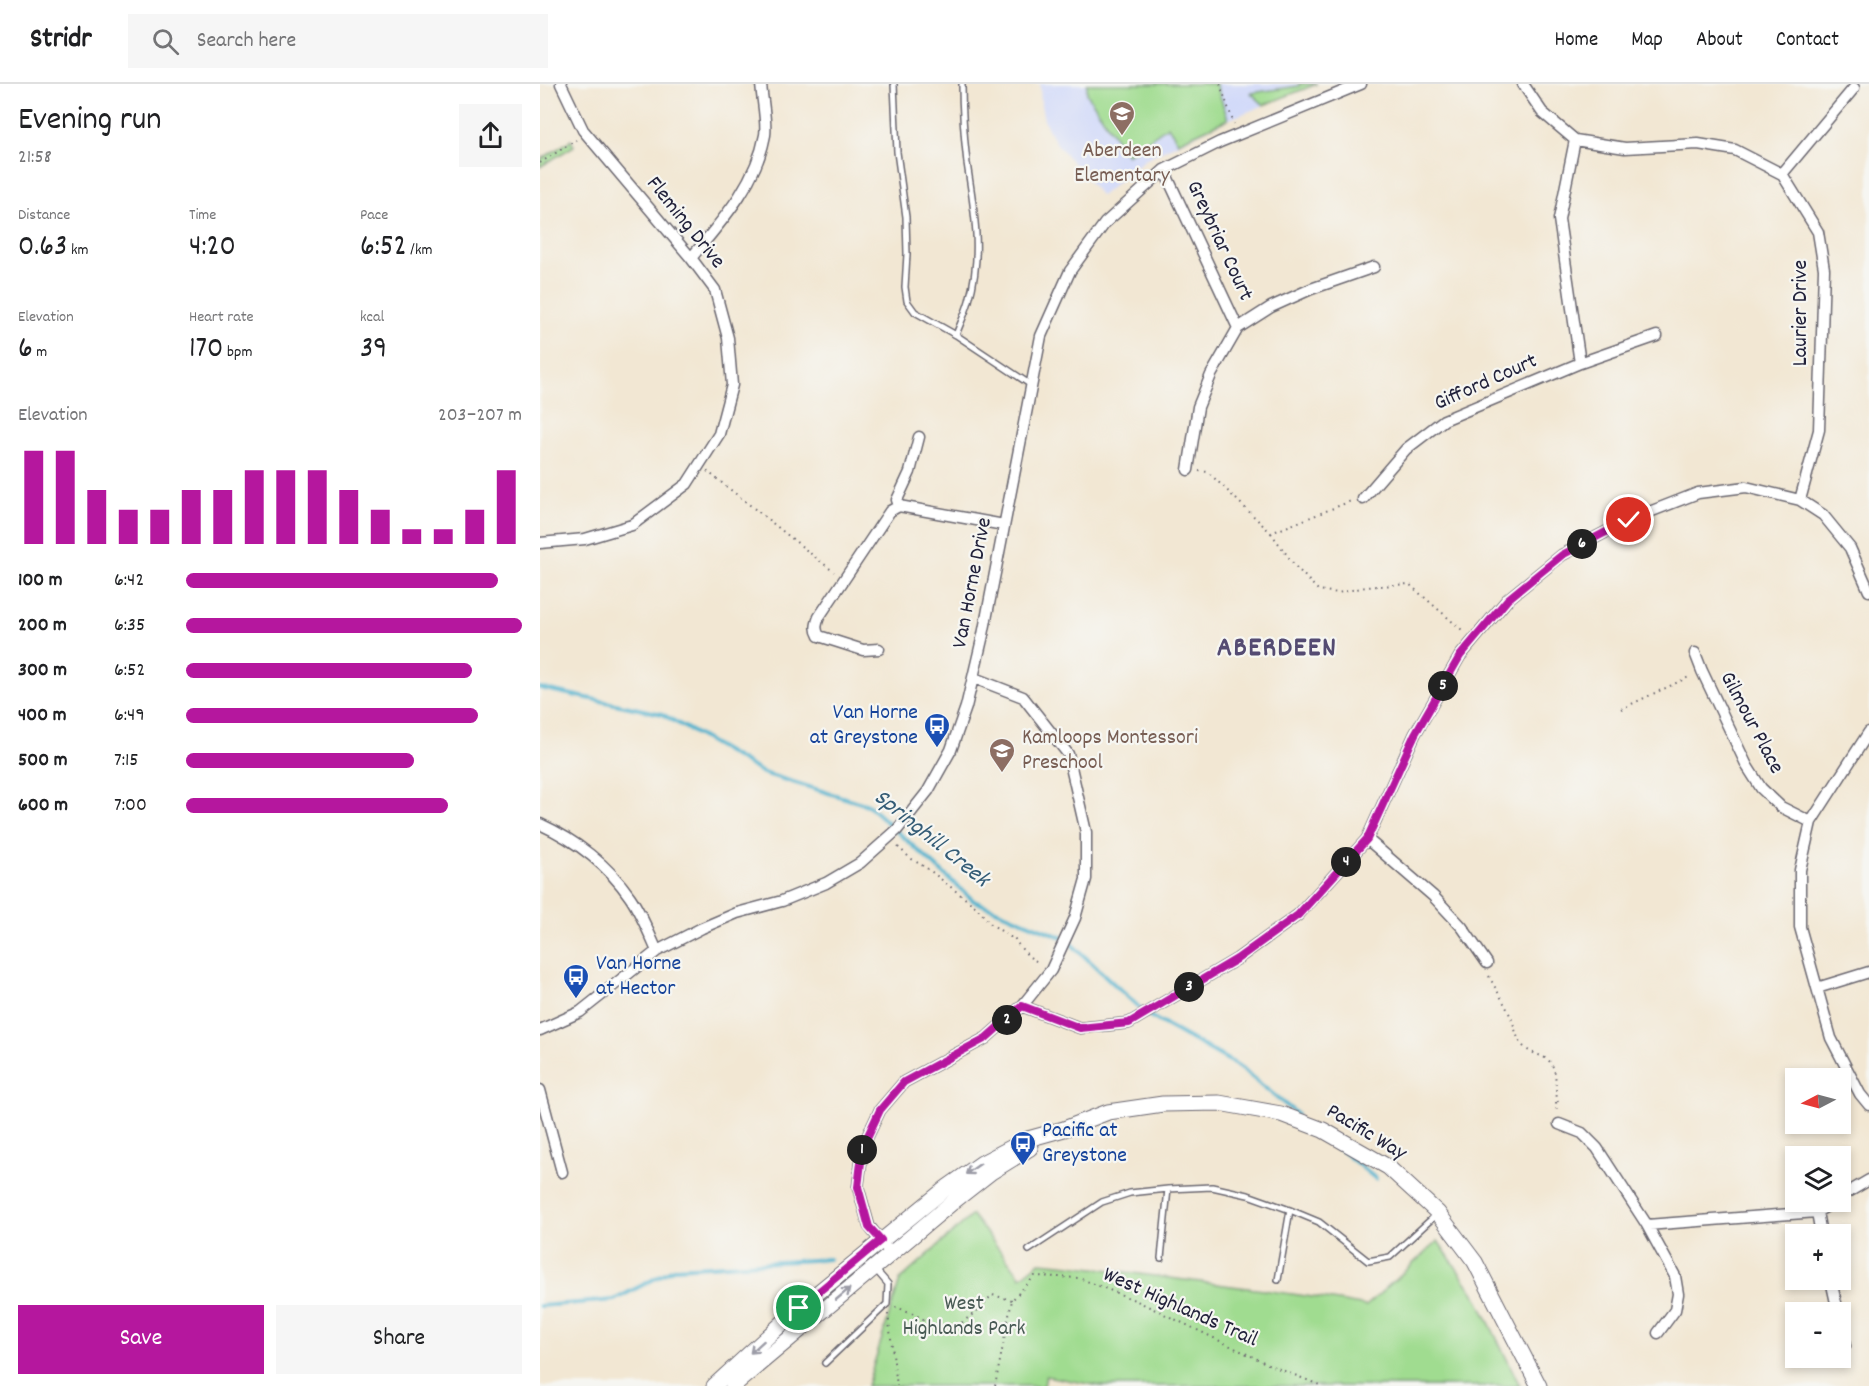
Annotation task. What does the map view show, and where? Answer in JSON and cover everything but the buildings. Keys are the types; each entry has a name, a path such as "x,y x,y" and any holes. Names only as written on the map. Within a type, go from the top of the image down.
{"main road":[{"name":"Pacific Way","path":"714,1386 799,1308 945,1189 982,1163 1028,1138 1064,1129 1108,1112 1163,1104 1219,1103 1281,1114 1323,1130 1388,1167 1438,1213 1475,1262 1539,1386"},
{"name":"Pacific Way","path":"733,1386 991,1172 1064,1129"}],"street":[{"name":"Fleming Drive","path":"540,543 585,539 632,525 687,483 719,434 732,385 728,338 715,290 691,258 583,130 561,84"},
{"path":"691,258 731,210 753,172 765,134 760,84"},
{"name":"Van Horne Drive","path":"540,1030 580,1012 657,951 737,913 782,901 826,883 860,863 897,830 928,791 951,750 966,707 997,565 1041,336 1070,271 1105,223 1164,170 1220,142 1361,84"},
{"path":"1523,84 1542,112 1575,140 1625,148 1698,144 1735,150 1782,174 1854,88"},
{"path":"1575,140 1559,219 1580,363"},
{"name":"Greybriar Court","path":"1164,170 1238,328"},
{"name":"Laurier Drive","path":"1782,174 1818,232 1824,268 1819,430 1800,500"},
{"name":"Greybriar Court","path":"1188,470 1198,407 1211,375 1238,328 1271,307 1311,289 1374,267"},
{"name":"Gifford Court","path":"1363,499 1406,449 1444,420 1580,363 1657,336"},
{"path":"899,506 897,500 910,472 919,437"},
{"path":"1022,1006 1080,1028 1129,1023 1237,959 1298,915 1367,839 1415,734 1460,656 1508,599 1562,555 1629,520 1698,493 1746,487 1800,500 1823,515 1850,548 1869,591"},
{"path":"879,649 863,650 819,636 816,625 819,617 890,511 899,506 1004,525"},
{"name":"Gilmour Place","path":"1695,653 1747,766 1761,788 1781,807 1811,822"},
{"path":"891,1254 869,1227 858,1187 863,1146 880,1110 904,1082 986,1038 1022,1006 1050,970 1075,918 1086,879 1086,832 1068,754 1023,697 974,678"},
{"path":"1869,732 1811,822 1800,870 1800,927 1831,1038 1860,1094 1869,1105"},
{"path":"540,824 559,833 598,861 630,896 657,951"},
{"path":"1367,839 1433,896 1462,927 1487,968"},
{"path":"1817,988 1869,972"},
{"path":"540,1090 562,1172"},
{"path":"1559,1124 1582,1132 1597,1148 1647,1225 1675,1276 1678,1294 1675,1311 1658,1333"},
{"path":"1851,1191 1869,1180"},
{"path":"1647,1225 1816,1212 1819,1224"}],"lane":[{"path":"894,84 897,152 906,217 905,287 907,301 915,312 956,335 1031,385"},
{"path":"956,335 969,301 976,262 977,226 962,116 962,84"},
{"path":"1029,1250 1102,1202 1130,1193 1168,1189 1212,1187 1290,1210 1319,1222 1368,1261 1390,1257 1438,1213"},
{"path":"1161,1258 1168,1189"},
{"path":"1278,1280 1290,1210"},
{"path":"825,1363 887,1304 888,1284 874,1267"}],"path":[{"path":"1220,84 1234,124"},
{"path":"540,163 578,138"},
{"path":"699,465 837,574"},
{"path":"1188,470 1208,472 1270,533 1294,566 1318,590 1338,593 1366,587 1409,584 1462,630"},
{"path":"1270,533 1347,502 1363,499"},
{"path":"1621,709 1702,671"},
{"path":"898,848 976,907 991,924 1010,937 1014,937 1017,944 1034,961 1039,962"},
{"path":"1487,968 1524,1047 1550,1061 1554,1067 1558,1101"},
{"name":"West Highlands Trail","path":"1012,1300 1035,1276 1079,1278 1137,1301 1272,1366 1322,1386"},
{"path":"897,1386 887,1304 910,1312 938,1327 960,1324 992,1295 1012,1300 995,1386"}],"shaded area":[{"name":"Aberdeen Elementary","path":"1040,84 1317,84 1230,119 1147,158 1101,196 1057,144 1049,131 1041,105"}],"green space":[{"path":"1087,84 1216,84 1228,119 1178,142 1168,126 1127,155 1087,94"},
{"path":"1299,84 1317,84 1264,105 1251,93 1299,86"},
{"path":"571,140 574,146 540,167 540,160"},
{"name":"West Highlands Park","path":"972,1215 1021,1277 1040,1262 1321,1298 1366,1306 1438,1241 1477,1298 1520,1386 1100,1386 1046,1376 1044,1386 867,1386 900,1280"}],"waterway":[{"name":"Springhill Creek","path":"540,688 662,714 763,773 868,805 974,901 1066,939 1146,1014 1237,1065 1297,1114"},
{"name":"Springhill Creek","path":"1335,1145 1376,1179"},
{"path":"540,1306 614,1300 675,1268 829,1259"}],"place":[{"name":"Aberdeen Elementary","path":"1122,137"},
{"name":"Van Horne at Greystone","path":"937,749"},
{"name":"Kamloops Montessori Preschool","path":"1002,774"},
{"name":"Van Horne at Hector","path":"576,1000"},
{"name":"Pacific at Greystone","path":"1023,1167"}],"district":[{"name":"ABERDEEN","path":"1277,650"}],"route":[{"path":"799,1308 881,1240 869,1227 858,1187 863,1146 880,1110 904,1082 986,1038 1022,1006 1080,1028 1129,1023 1237,959 1298,915 1367,839 1415,734 1460,656 1508,599 1562,555 1629,520"}]}
